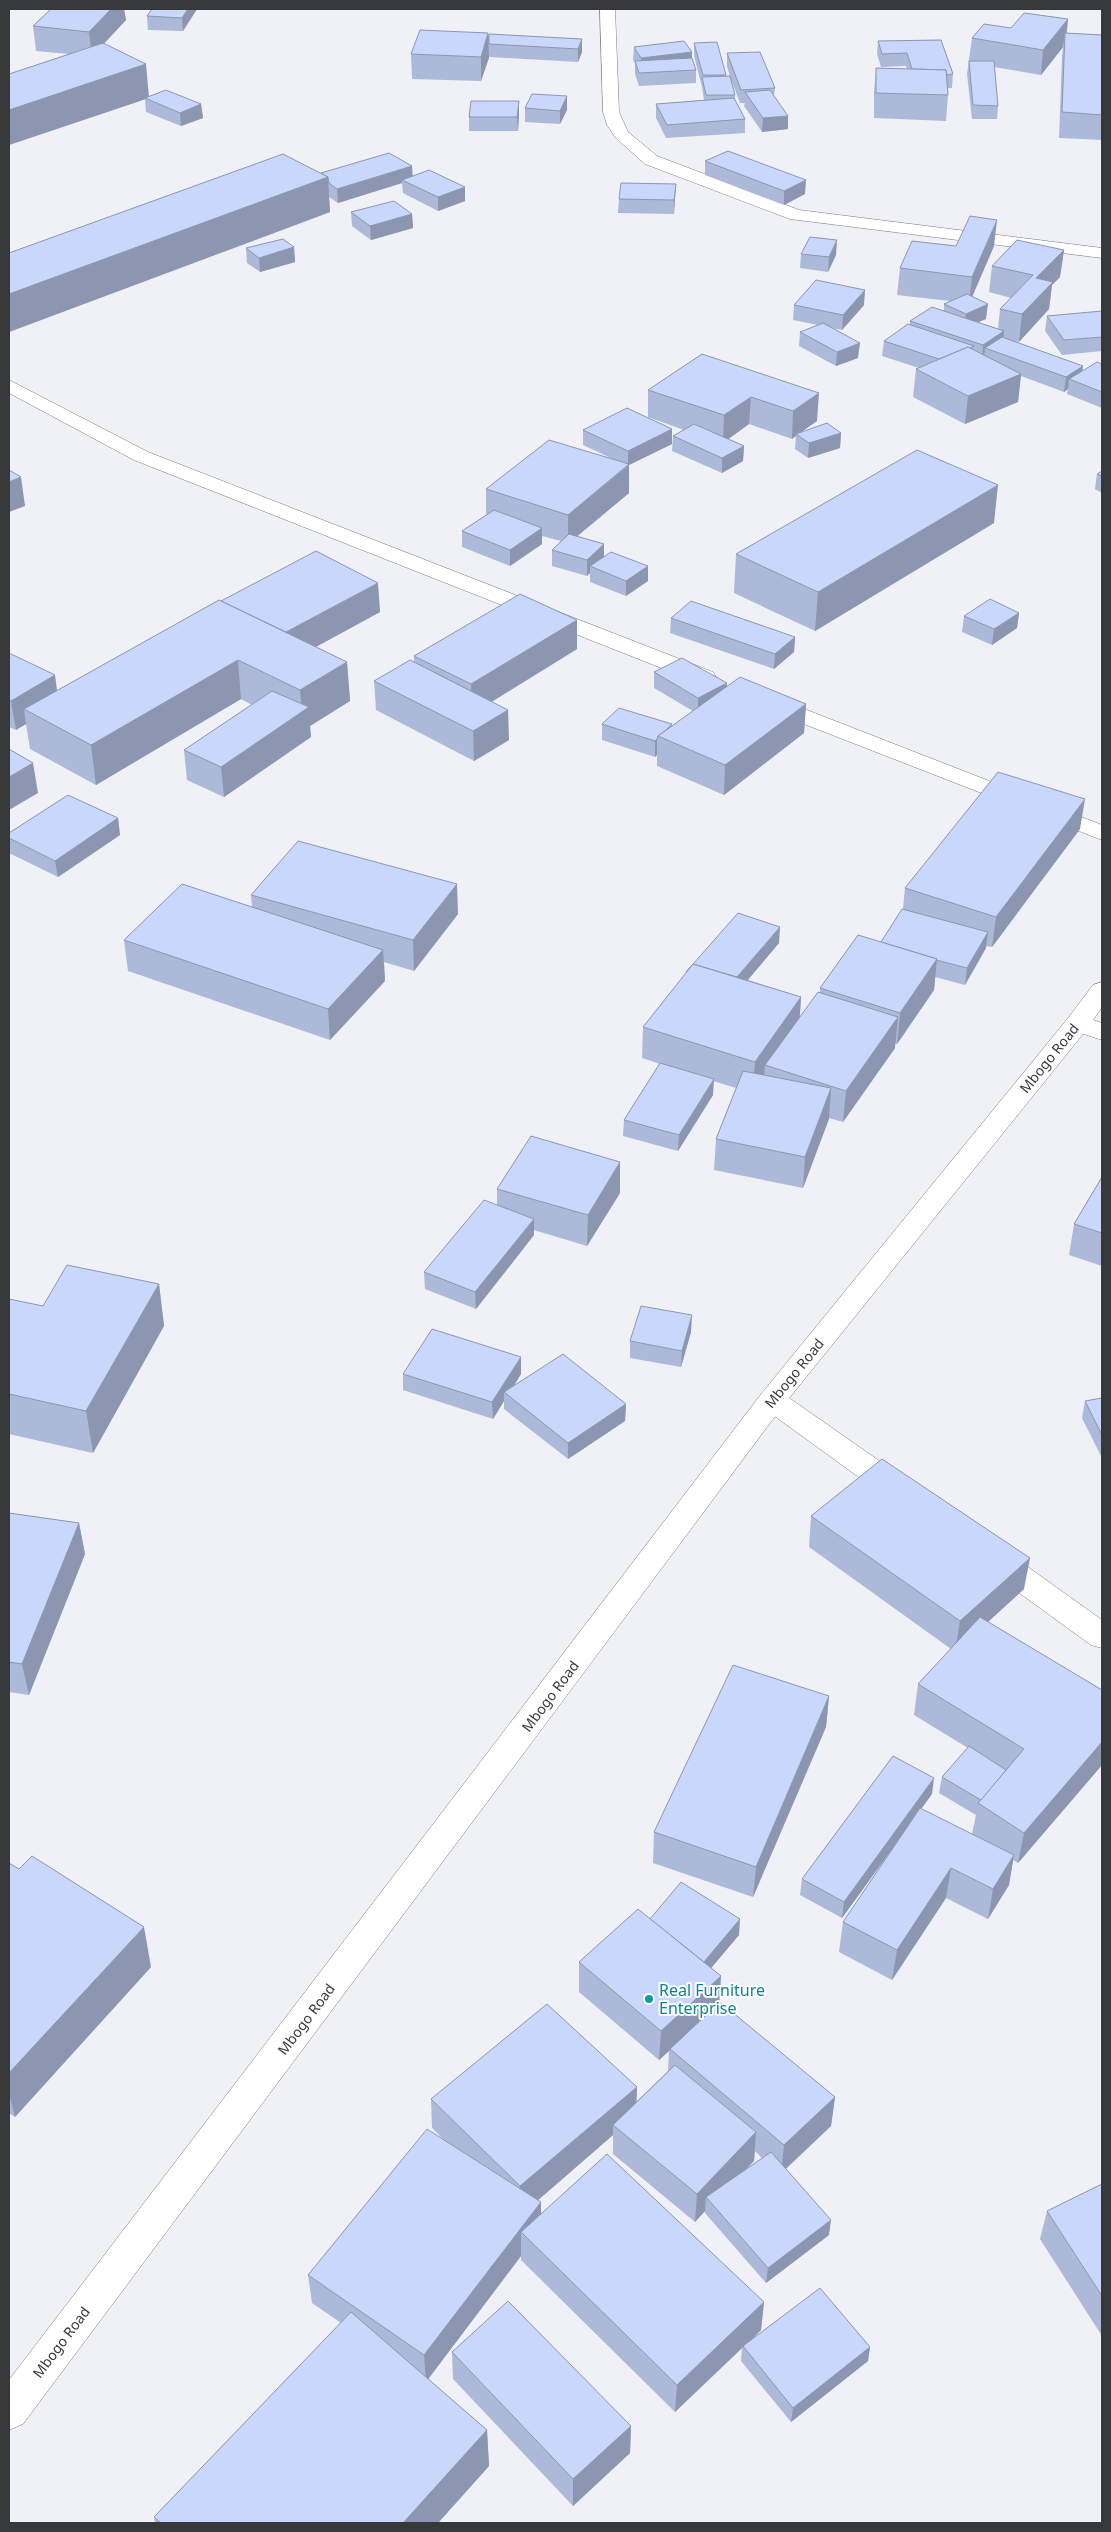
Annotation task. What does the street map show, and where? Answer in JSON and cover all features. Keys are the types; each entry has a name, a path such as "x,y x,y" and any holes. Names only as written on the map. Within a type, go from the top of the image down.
{"street":[{"path":"606,9 611,112 615,125 622,135 651,160 796,215 1102,253"},
{"path":"9,386 141,456 724,684"},
{"path":"752,695 1102,833"},
{"name":"Mbogo Road","path":"9,2411 772,1400 1090,1028 1102,990"},
{"path":"772,1400 925,1509"},
{"path":"973,1544 1102,1636"}],"building":[{"path":"51,9 111,9 89,32 33,26"},
{"path":"152,9 188,9 182,18 147,16"},
{"path":"1024,13 1068,19 1043,50 972,38 984,24 1011,28"},
{"path":"420,30 488,33 481,57 411,54"},
{"path":"1065,33 1102,35 1102,115 1062,112"},
{"path":"489,34 582,39 578,49 489,44"},
{"path":"941,40 953,74 947,75 946,70 912,69 907,53 882,54 878,41"},
{"path":"684,41 692,52 641,58 634,47"},
{"path":"717,42 726,75 703,75 694,43"},
{"path":"103,43 146,64 9,110 9,74"},
{"path":"760,52 775,88 741,90 727,53"},
{"path":"692,58 696,70 639,73 635,61"},
{"path":"969,61 994,61 998,106 973,105"},
{"path":"876,68 946,70 948,95 876,93"},
{"path":"730,76 735,95 706,95 702,77"},
{"path":"166,90 201,104 180,113 145,98"},
{"path":"770,90 788,116 763,118 745,92"},
{"path":"532,94 567,96 560,111 525,108"},
{"path":"734,98 745,119 667,125 656,104"},
{"path":"471,101 519,101 517,117 469,117"},
{"path":"728,151 806,180 784,191 705,161"},
{"path":"389,153 412,166 337,189 329,183 328,177 321,173"},
{"path":"283,154 328,177 9,294 9,253"},
{"path":"429,170 465,187 438,197 402,180"},
{"path":"621,183 676,184 674,200 619,199"},
{"path":"394,201 412,214 370,226 351,212"},
{"path":"970,216 997,220 972,277 900,268 912,241 956,246"},
{"path":"810,237 837,240 829,257 801,254"},
{"path":"283,239 294,247 259,258 246,248"},
{"path":"1017,240 1064,250 1036,278 1053,282 1022,314 1000,309 1033,275 992,266"},
{"path":"816,280 865,290 843,315 794,305"},
{"path":"967,294 988,304 966,314 944,304"},
{"path":"932,307 1004,331 983,345 910,321"},
{"path":"1102,311 1102,337 1064,340 1047,316"},
{"path":"823,323 860,343 837,352 800,332"},
{"path":"908,324 974,346 939,359 884,341"},
{"path":"1002,337 1083,366 1066,377 985,348"},
{"path":"968,347 1021,374 968,396 916,369"},
{"path":"702,354 819,393 793,411 751,397 724,415 648,390"},
{"path":"1097,362 1102,364 1102,392 1069,379"},
{"path":"627,408 672,429 628,451 583,430"},
{"path":"827,423 841,433 809,443 796,434"},
{"path":"694,424 744,446 722,458 673,436"},
{"path":"549,440 629,464 568,515 486,489"},
{"path":"917,450 998,485 818,592 736,554"},
{"path":"9,470 21,477 9,482"},
{"path":"494,510 542,528 510,550 462,531"},
{"path":"569,534 604,544 587,560 552,550"},
{"path":"316,551 378,583 286,632 221,601"},
{"path":"611,552 648,566 626,581 590,566"},
{"path":"520,594 577,620 471,684 414,656"},
{"path":"990,599 1019,613 994,629 964,616"},
{"path":"219,600 347,662 300,690 238,660 91,745 24,709"},
{"path":"691,601 795,637 775,654 671,618"},
{"path":"9,653 55,675 11,701 9,700"},
{"path":"682,658 727,683 698,698 654,672"},
{"path":"410,660 508,710 473,731 374,681"},
{"path":"740,677 806,704 725,765 658,736"},
{"path":"272,691 309,707 221,767 184,750"},
{"path":"619,708 672,724 655,741 602,724"},
{"path":"9,749 33,763 9,777"},
{"path":"998,772 1085,799 996,917 905,888"},
{"path":"68,795 118,818 55,861 9,838 9,833"},
{"path":"298,841 457,884 413,940 251,895"},
{"path":"182,884 383,950 328,1009 124,940"},
{"path":"902,909 988,932 967,968 936,960 881,942"},
{"path":"738,913 780,927 737,977 693,964"},
{"path":"858,935 937,959 900,1013 820,988"},
{"path":"693,964 801,997 755,1062 643,1027"},
{"path":"818,992 898,1017 846,1091 765,1065"},
{"path":"660,1063 714,1079 679,1135 624,1120"},
{"path":"743,1071 831,1088 805,1157 716,1139"},
{"path":"531,1136 620,1162 588,1215 497,1189"},
{"path":"1102,1177 1102,1233 1074,1224"},
{"path":"484,1200 534,1219 475,1292 424,1272"},
{"path":"67,1265 159,1284 86,1411 9,1394 9,1299 43,1306"},
{"path":"641,1306 692,1315 682,1351 630,1341"},
{"path":"432,1329 521,1357 492,1402 403,1374"},
{"path":"563,1354 626,1404 568,1443 504,1392"},
{"path":"1102,1398 1102,1435 1085,1401"},
{"path":"882,1459 1030,1558 960,1621 811,1516"},
{"path":"9,1513 79,1523 22,1664 9,1662"},
{"path":"980,1617 1102,1690 1102,1742 1024,1833 978,1803 1024,1749 918,1684"},
{"path":"733,1665 829,1696 756,1867 654,1832"},
{"path":"969,1746 1006,1770 981,1800 942,1777"},
{"path":"893,1756 934,1778 844,1902 802,1879"},
{"path":"920,1808 1014,1855 993,1889 951,1868 897,1950 843,1922"},
{"path":"32,1856 144,1927 9,2073 9,1863 19,1869"},
{"path":"681,1882 740,1919 704,1962 650,1919"},
{"path":"638,1909 721,1976 661,2031 579,1962"},
{"path":"720,2002 835,2097 784,2145 670,2049"},
{"path":"547,2004 637,2087 520,2186 431,2099"},
{"path":"675,2065 756,2132 697,2194 613,2125"},
{"path":"427,2129 541,2202 424,2355 308,2275"},
{"path":"771,2152 831,2220 768,2268 706,2197"},
{"path":"607,2154 764,2302 677,2385 521,2232"},
{"path":"1102,2184 1102,2296 1047,2211"},
{"path":"820,2288 870,2347 793,2408 743,2346"},
{"path":"508,2301 631,2426 573,2479 452,2352"},
{"path":"351,2312 487,2430 403,2523 161,2523 154,2517"}],"place":[{"name":"Real Furniture Enterprise","path":"649,1999"}]}
